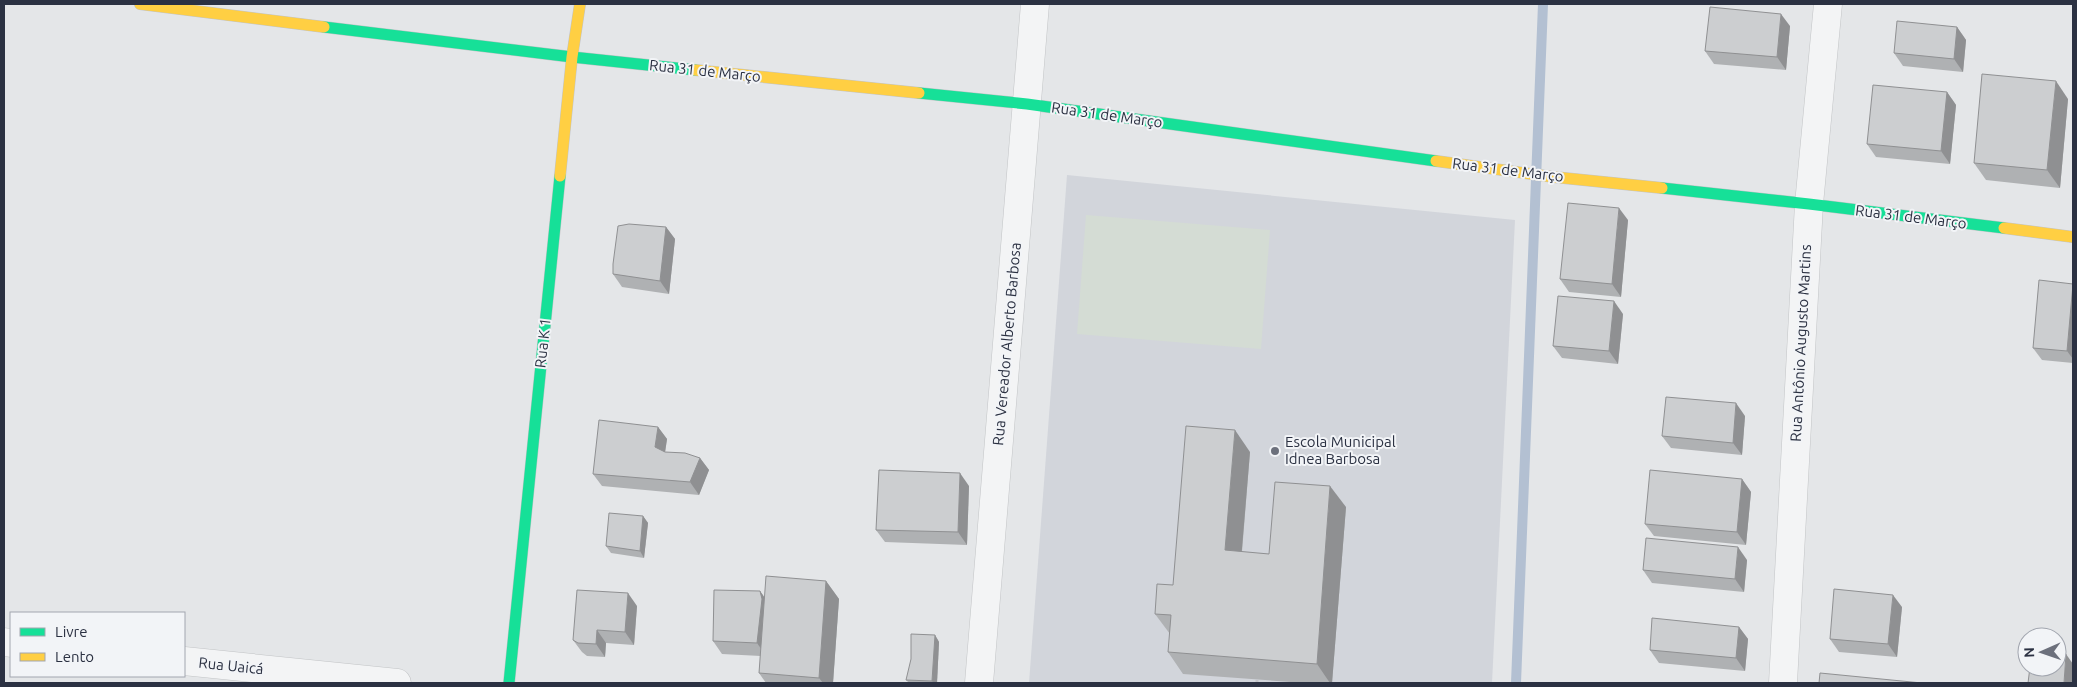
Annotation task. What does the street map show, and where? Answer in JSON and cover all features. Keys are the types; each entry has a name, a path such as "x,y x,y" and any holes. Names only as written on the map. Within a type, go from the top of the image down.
{"street":[{"name":"Rua 31 de Março","path":"140,4 572,57 1027,104 1554,177 1809,204 2073,237"},
{"name":"Rua K 1","path":"509,683 572,57 580,4"},
{"name":"Rua Vereador Alberto Barbosa","path":"979,683 1035,4"},
{"name":"Rua Antônio Augusto Martins","path":"1783,683 1809,204 1828,4"},
{"name":"Rua Uaicá","path":"185,661 397,683"}],"shaded area":[{"name":"Escola Municipal Idnea Barbosa","path":"1067,175 1515,220 1492,683 1029,683"},
{"path":"1086,215 1270,230 1261,349 1077,334"}],"building":[{"path":"1710,7 1781,14 1777,57 1705,51"},
{"path":"1897,21 1957,27 1954,59 1894,53"},
{"path":"1982,74 2056,81 2047,170 1974,163"},
{"path":"1873,85 1947,92 1941,151 1867,144"},
{"path":"1568,203 1619,208 1612,284 1560,279"},
{"path":"629,224 666,227 660,281 613,274 618,226"},
{"path":"2039,280 2073,284 2067,351 2033,348"},
{"path":"1558,296 1614,301 1609,351 1553,346"},
{"path":"1666,397 1736,403 1733,443 1662,436"},
{"path":"599,420 658,427 655,447 665,452 685,453 700,458 690,482 593,474"},
{"path":"1186,426 1235,430 1225,550 1269,554 1275,482 1330,486 1317,664 1168,652 1171,615 1155,614 1157,584 1173,585"},
{"path":"879,470 960,473 958,532 876,530"},
{"path":"1650,470 1742,479 1737,532 1645,524"},
{"path":"609,513 643,516 640,551 606,546"},
{"path":"1646,538 1738,547 1735,579 1643,570"},
{"path":"766,576 826,581 819,678 759,673"},
{"path":"1834,589 1893,595 1888,644 1830,639"},
{"path":"577,590 628,593 625,632 597,630 596,644 578,643 573,640"},
{"path":"714,590 760,591 762,599 757,643 713,641"},
{"path":"1652,618 1739,627 1736,658 1650,650"},
{"path":"911,634 935,635 932,681 906,680 911,659"},
{"path":"1820,673 1922,683 1819,683"},
{"path":"2029,677 2064,677 2064,683 2028,683"}],"waterway":[{"path":"1516,683 1543,4"}],"traffic: fast":[{"path":"324,27 695,70"},
{"path":"919,93 1027,104 1436,161"},
{"path":"509,683 560,176"},
{"path":"1662,188 2004,228"}],"traffic: slow":[{"path":"140,4 324,27"},
{"path":"560,176 572,57 580,4"},
{"path":"695,70 919,93"},
{"path":"1436,161 1554,177 1662,188"},
{"path":"2004,228 2073,237"}],"place":[{"name":"Escola Municipal Idnea Barbosa","path":"1275,451"}]}
